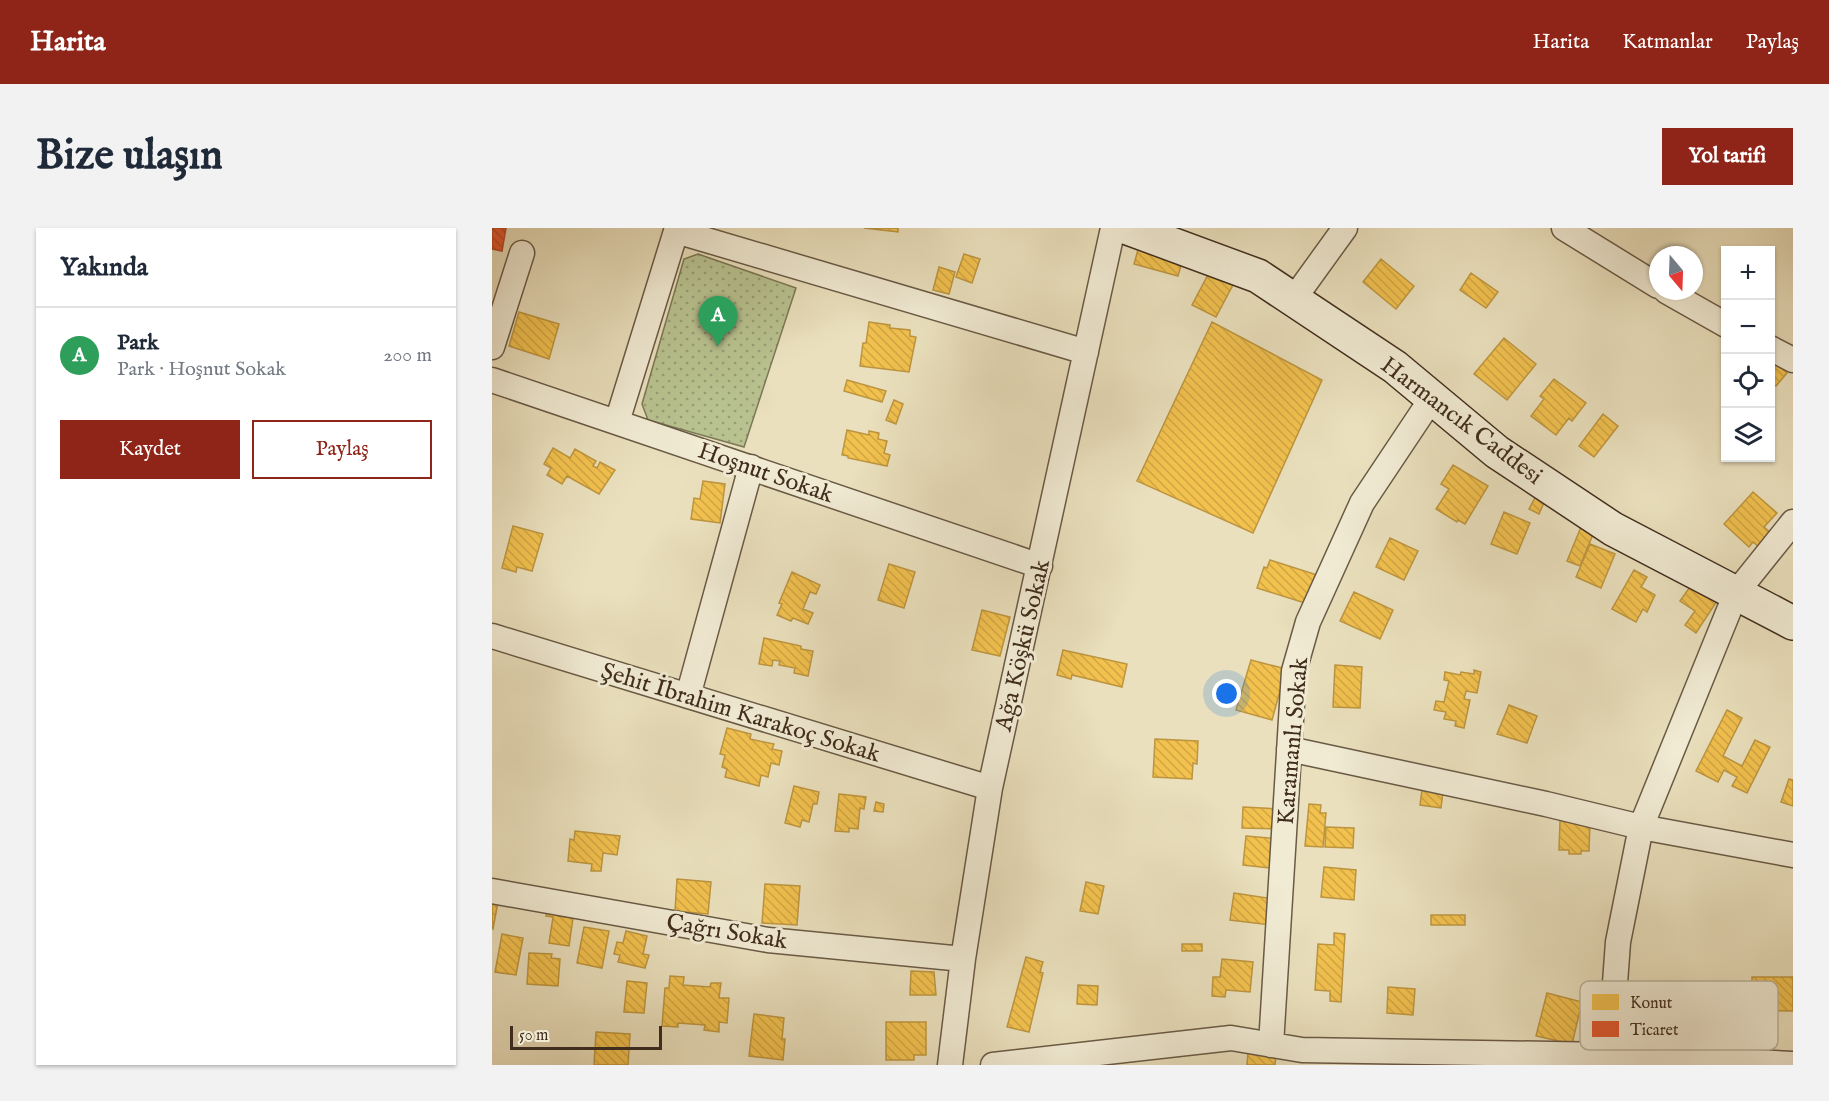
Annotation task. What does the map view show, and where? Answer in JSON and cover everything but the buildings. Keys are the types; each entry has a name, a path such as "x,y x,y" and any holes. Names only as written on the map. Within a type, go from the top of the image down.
{"street":[{"name":"Ağa Köşkü Sokak","path":"950,1065 963,959 990,788 1113,228"},
{"name":"Harmancık Caddesi","path":"1128,228 1258,276 1395,367 1497,452 1613,529 1793,623"},
{"path":"1293,300 1345,228"},
{"path":"1564,228 1649,280"},
{"path":"617,422 677,230 1086,352"},
{"path":"492,347 522,253"},
{"path":"1682,300 1721,323"},
{"path":"1775,351 1793,360"},
{"name":"Hoşnut Sokak","path":"492,380 1040,566"},
{"name":"Karamanlı Sokak","path":"1271,1045 1294,671 1308,622 1362,504 1432,398"},
{"path":"688,696 751,467"},
{"path":"1615,981 1618,942 1641,827 1736,593 1793,522"},
{"name":"Şehit İbrahim Karakoç Sokak","path":"492,636 990,788"},
{"path":"1289,749 1546,804 1641,827 1793,855"},
{"name":"Çağrı Sokak","path":"492,891 768,940 963,959"},
{"path":"993,1065 1048,1062 1230,1038 1302,1050 1793,1064"}],"green space":[{"path":"698,254 796,288 744,447 648,420 642,404 684,259"}],"place":[{"name":"Park","path":"718,346"}]}
